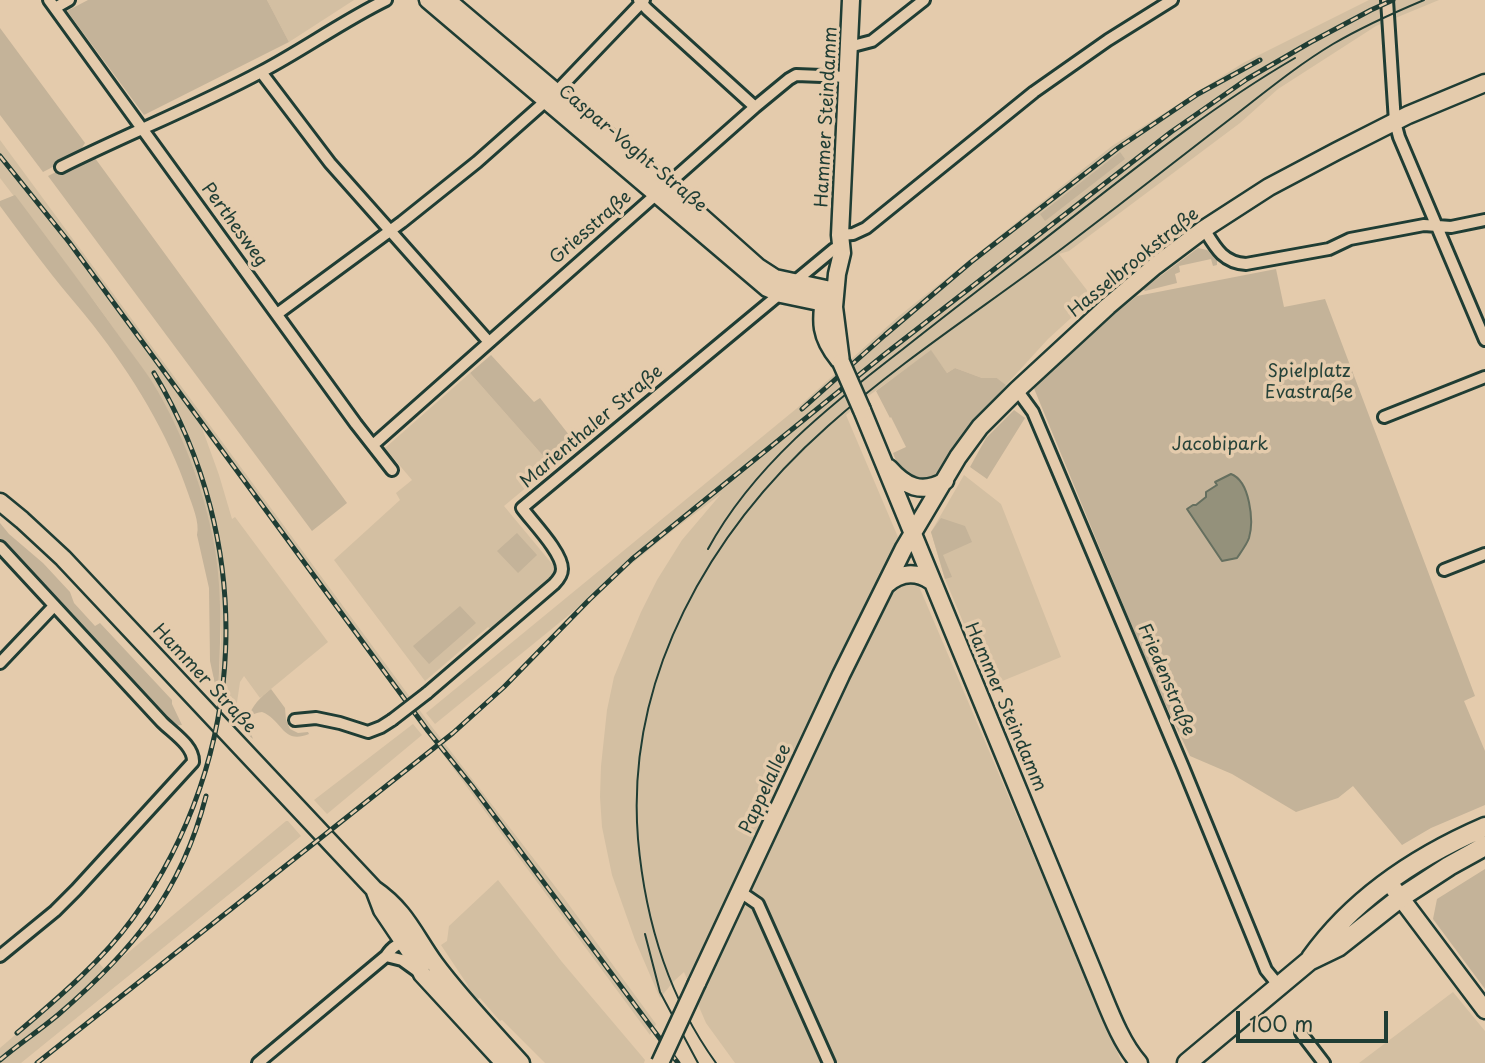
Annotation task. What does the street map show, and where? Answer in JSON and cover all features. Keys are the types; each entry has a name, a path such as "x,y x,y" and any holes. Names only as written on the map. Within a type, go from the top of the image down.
{"main road":[{"path":"1309,961 1328,935 1388,881 1430,853 1485,827"},
{"path":"1187,1063 1309,961 1338,947 1400,898 1485,846"}],"street":[{"path":"52,4 69,0"},
{"path":"361,12 371,0"},
{"path":"61,167 261,72 386,0"},
{"name":"Caspar-Voght-Straße","path":"428,0 551,96 758,267 787,288 828,297"},
{"name":"Caspar-Voght-Straße","path":"447,0 551,96"},
{"name":"Hammer Steindamm","path":"851,0 837,242 828,297 821,315 824,336 829,348 841,362 885,463 912,535 1113,1018 1132,1056 1139,1063"},
{"path":"849,47 872,41 924,0"},
{"name":"Marienthaler Straße","path":"295,720 316,718 368,732 392,720 427,693 560,576 562,569 555,551 522,508 787,288 837,242 866,228 1034,92 1108,40 1172,0"},
{"path":"1387,0 1395,122 1399,137 1485,340"},
{"path":"277,314 390,231 477,162 551,96 641,1 755,107"},
{"name":"Perthesweg","path":"52,4 392,470"},
{"path":"261,72 330,163 488,341"},
{"name":"Griesstraße","path":"373,445 488,341 789,79 796,75 848,77"},
{"name":"Hasselbrookstraße","path":"912,535 980,427 1131,286 1204,229 1269,187 1395,122 1485,83"},
{"path":"1204,229 1223,256 1233,262 1246,264 1329,249 1350,239 1424,225 1451,227 1485,220"},
{"path":"1384,417 1485,377"},
{"name":"Friedenstraße","path":"1017,390 1033,411 1266,970 1279,986"},
{"path":"885,463 903,482 914,487 926,488 945,481"},
{"name":"Hammer Straße","path":"0,502 63,558 374,889 401,911 459,995 521,1063"},
{"name":"Pappelallee","path":"660,1063 841,675 912,535"},
{"path":"0,547 162,722 185,743 193,759 164,795 76,890 0,956"},
{"path":"1444,570 1485,554"},
{"path":"886,585 905,574 922,576 931,581"},
{"path":"0,663 54,606"},
{"path":"1388,881 1485,1010"},
{"name":"Hammer Straße","path":"374,889 422,974"},
{"path":"739,891 758,904 829,1063"},
{"path":"258,1063 386,956 394,946 403,942 428,952"},
{"name":"Hammer Straße","path":"386,956 402,960 422,974 504,1063"},
{"path":"1301,1033 1324,1063"}],"shaded area":[{"path":"267,0 354,0 289,42"},
{"path":"1369,0 1439,0 1376,26 1278,89 1240,123 1069,251 1059,254 1093,298 1048,339 1006,385 997,378 982,378 955,368 947,373 931,351 846,415 1122,1063 735,1063 706,1023 684,972 660,998 635,940 612,875 602,827 600,797 607,710 614,677 657,580 682,540 721,494 435,724 426,713 796,409 899,316 1112,146 1243,63"},
{"path":"0,140 432,727 564,898 656,1024 650,1035 202,428 232,519 235,517 328,642 260,698 244,676 240,682 235,716 218,698 221,640 219,597 208,518 195,473 176,427 151,381 0,178"},
{"path":"470,373 552,466 504,506 553,565 556,575 493,631 488,627 425,681 334,560 400,500 396,493 412,480 385,448"},
{"path":"1231,474 1243,485 1249,502 1250,531 1248,540 1237,558 1222,561 1187,509 1206,497 1206,492 1217,485 1215,482"},
{"path":"964,475 1001,504 1061,657 990,686 945,579 931,532"},
{"path":"413,724 422,735 327,814 314,800"},
{"path":"286,821 301,836 21,1063 0,1063 0,1048 99,963 106,971"},
{"path":"498,880 562,962 645,1060 644,1063 545,1063 500,1021 480,998 474,1000 467,984 441,945 447,941 449,926"},
{"path":"1453,992 1485,1031 1485,1063 1359,1063"}],"green space":[{"path":"88,0 267,0 289,42 144,115 67,11"},
{"path":"0,28 85,143 78,154 43,172 0,115"},
{"path":"1120,152 1125,159 1045,221 1040,214"},
{"path":"92,154 347,503 312,531 48,176"},
{"path":"15,195 151,380 173,419 191,462 211,527 218,567 218,698 210,661 209,588 197,535 197,519 180,471 148,405 121,364 0,206 0,201"},
{"path":"1198,248 1207,250 1217,259 1217,265 1213,266 1211,259 1179,266 1180,272 1175,274 1177,283 1145,291 1143,289"},
{"name":"Jacobipark","path":"1276,269 1284,307 1325,299 1475,696 1464,701 1485,751 1485,805 1431,828 1402,845 1353,786 1338,798 1296,812 1232,774 1190,756 1155,682 1033,386 1065,353 1137,296"},
{"path":"931,350 947,373 955,368 982,378 997,378 1006,385 957,447 940,476 920,484 899,469 893,453 906,447 876,391"},
{"path":"491,355 534,402 540,398 577,445 552,466 470,373"},
{"path":"1014,410 1025,418 987,479 970,467 986,438"},
{"path":"941,518 965,526 972,542 943,555 952,577 945,579 931,532"},
{"path":"0,523 70,592 74,603 95,626 100,623 172,700 182,725 172,726 0,541"},
{"path":"517,533 537,555 518,573 497,551"},
{"path":"460,606 476,623 429,664 413,646"},
{"path":"271,689 285,708 290,729 309,734 300,737 288,734 262,712 252,715 249,721 253,739 245,732 253,707"},
{"path":"1485,869 1485,989 1433,919 1437,899"}],"tram line":[{"path":"716,1063 685,1012 662,957 647,899 638,839 638,779 646,721 661,665 684,611 713,560 747,512 785,467 828,426 887,377 1072,241 1304,63 1355,32 1424,0"},
{"path":"708,549 726,519 770,464 848,392 1154,154 1223,104 1295,58"},
{"path":"645,934 660,992 698,1063"}],"railway":[{"path":"37,1063 453,733 504,687 632,559 885,354 1171,132 1247,79 1393,0"},
{"path":"802,409 971,262 1118,148 1198,94 1260,60"},
{"path":"0,156 69,242 428,731 678,1063"},
{"path":"17,1033 93,964 133,918 171,855 200,789 218,719 226,649 223,578 210,508 187,439 154,373"},
{"path":"0,1060 86,990 110,967 151,917 183,862 206,796"}],"park label":[{"name":"Spielplatz Evastraße","path":"1309,382"}]}
